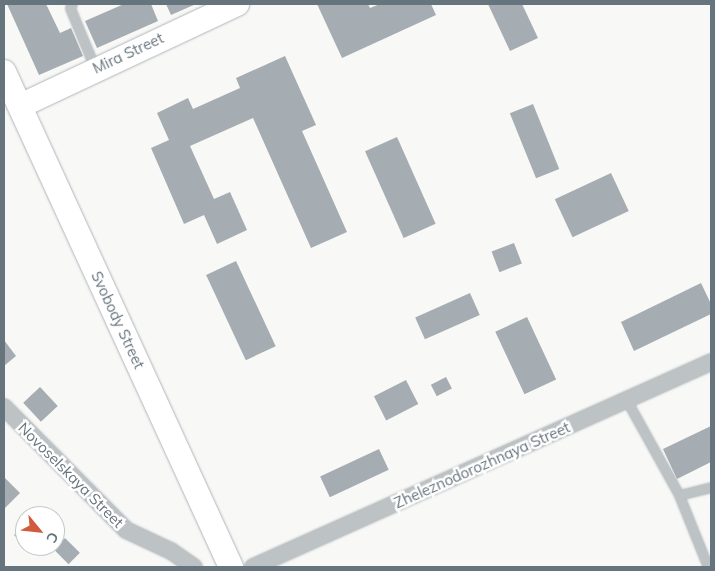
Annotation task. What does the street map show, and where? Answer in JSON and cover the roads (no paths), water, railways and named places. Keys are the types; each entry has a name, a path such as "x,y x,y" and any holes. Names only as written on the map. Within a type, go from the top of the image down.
{"street":[{"name":"Mira Street","path":"20,106 95,68 237,4"},
{"name":"Svobody Street","path":"4,72 231,567"},
{"name":"Zheleznodorozhnaya Street","path":"252,567 711,362"},
{"name":"Novoselskaya Street","path":"4,407 126,530 172,551 194,567"}],"lane":[{"path":"72,4 70,8 95,68"},
{"path":"627,401 679,495 708,567"},
{"path":"679,495 711,487"}]}
